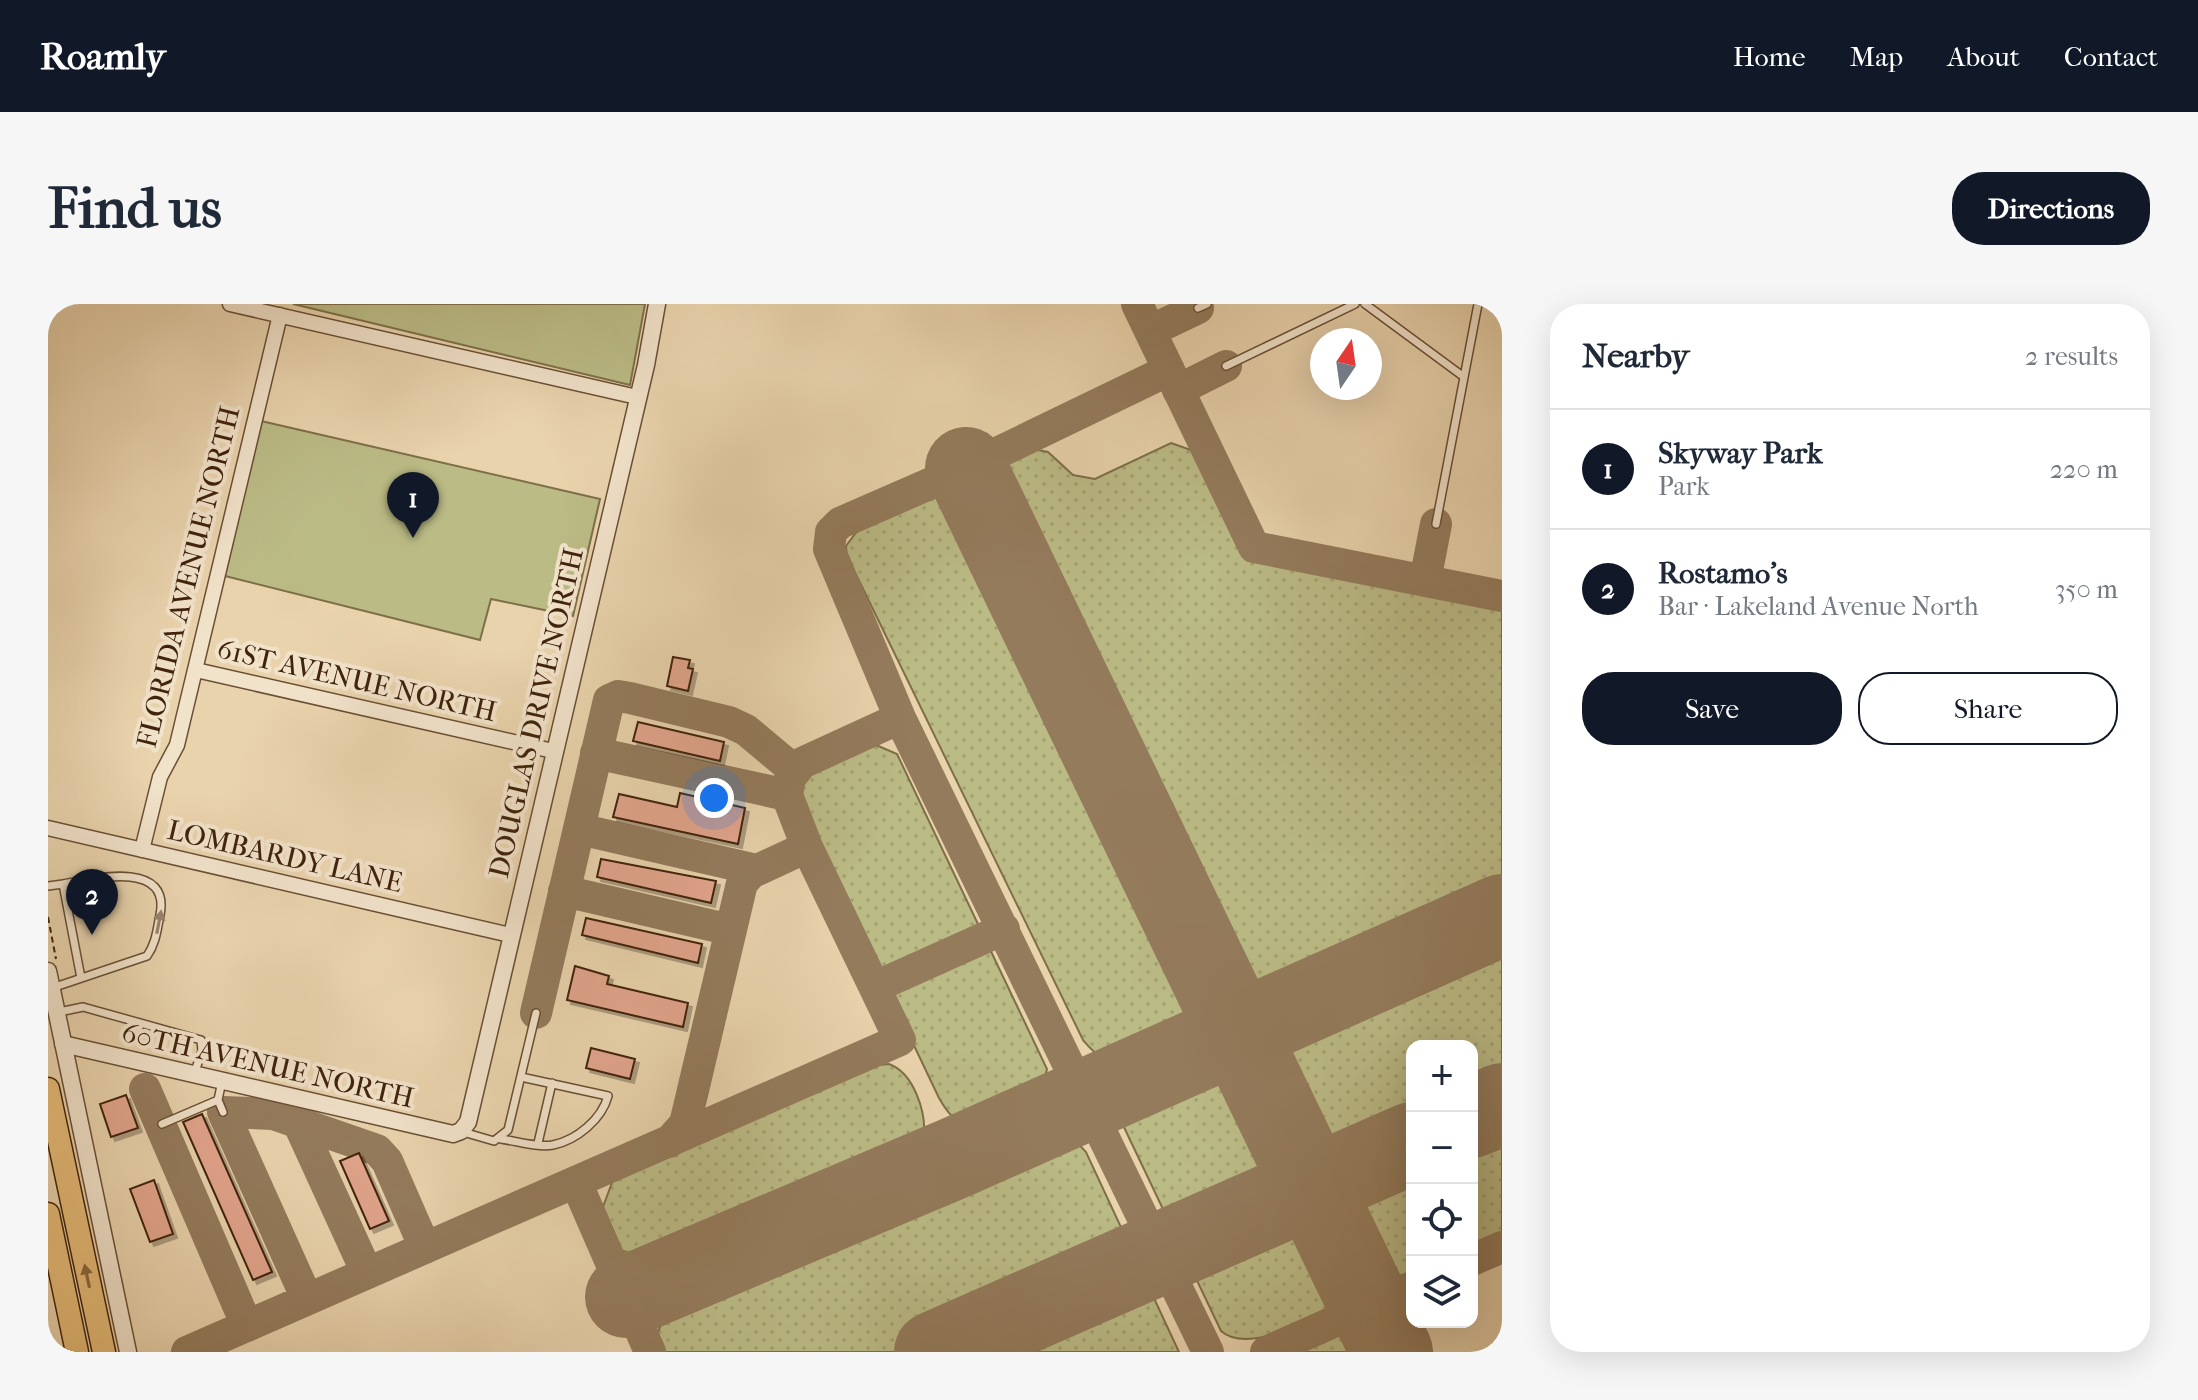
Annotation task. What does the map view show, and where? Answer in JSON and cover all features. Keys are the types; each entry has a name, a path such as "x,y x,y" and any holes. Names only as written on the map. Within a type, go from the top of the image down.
{"highway":[{"path":"48,1089 104,1352"},
{"path":"48,1214 77,1352"}],"street":[{"path":"230,304 637,397"},
{"name":"DOUGLAS DRIVE NORTH","path":"461,1131 468,1122 657,304"},
{"name":"FLORIDA AVENUE NORTH","path":"142,850 160,777 177,745 280,315"},
{"name":"61ST AVENUE NORTH","path":"196,670 553,751"},
{"name":"LOMBARDY LANE","path":"48,828 510,935"},
{"path":"50,979 128,1352"},
{"name":"60TH AVENUE NORTH","path":"63,1044 453,1134 461,1131"}],"lane":[{"path":"1198,308 1207,304"},
{"path":"1226,366 1355,304"},
{"path":"1365,304 1464,377"},
{"path":"1436,524 1478,304"},
{"path":"48,886 117,874 149,881 160,893 162,906 155,945 147,956 81,978 50,979"},
{"path":"63,884 81,978"},
{"path":"57,1012 83,1007 201,1040 202,1051 194,1075"},
{"path":"501,1139 508,1130 536,1013"},
{"path":"461,1131 494,1141 501,1139 552,1145 595,1123 608,1096 521,1077"},
{"path":"222,1081 218,1100 223,1112"},
{"path":"538,1143 552,1083"},
{"path":"162,1124 218,1100"}],"green space":[{"path":"293,304 645,304 630,385"},
{"path":"261,421 600,499 573,616 491,599 480,640 225,576"},
{"path":"1171,443 1191,450 1237,544 1267,560 1502,608 1502,887 1275,985 1258,985 1241,974 1000,484 1003,462 1033,449 1048,452 1073,475 1095,479"},
{"path":"932,496 955,503 961,513 1195,992 1198,1009 1191,1023 1127,1053 1109,1057 1101,1055 1083,1040 847,556 846,546 861,526"},
{"path":"876,745 897,754 1047,1069 1043,1085 1022,1100 973,1121 956,1119 939,1098 798,802 800,790 815,770 838,757"},
{"path":"1502,935 1502,1235 1478,1245 1478,1040 1406,1040 1406,1275 1388,1277 1374,1261 1280,1066 1280,1043 1302,1023"},
{"path":"889,1064 912,1084 923,1116 924,1136 908,1150 653,1263 616,1248 600,1215 613,1180 878,1065"},
{"path":"1215,1064 1228,1069 1244,1090 1335,1288 1331,1306 1325,1313 1257,1338 1231,1337 1221,1331 1122,1123 1125,1108 1134,1097"},
{"path":"1052,1133 1071,1136 1086,1152 1179,1352 661,1352 655,1339 669,1305 676,1300"},
{"path":"1340,1332 1355,1338 1367,1352 1288,1352"}],"building":[{"path":"673,657 690,660 688,668 693,669 688,691 667,686"},
{"path":"638,722 724,742 720,761 633,741"},
{"path":"680,793 745,808 738,844 613,817 619,794 677,807"},
{"path":"601,859 716,881 711,903 597,877"},
{"path":"586,918 702,944 698,963 582,935"},
{"path":"575,966 609,976 607,984 688,1003 683,1027 567,1000"},
{"path":"591,1048 635,1059 630,1079 586,1068"},
{"path":"126,1095 138,1128 111,1137 100,1104"},
{"path":"202,1114 272,1272 253,1280 183,1122"},
{"path":"359,1153 389,1221 370,1229 340,1161"},
{"path":"154,1180 173,1234 150,1242 130,1189"}],"taxiway":[{"path":"1137,304 1254,547 1502,596"},
{"path":"1150,331 1198,308"},
{"path":"1178,390 1226,366"},
{"path":"1169,370 966,468 840,523 831,532 829,549 900,718 1208,1352"},
{"path":"1425,581 1436,524"},
{"path":"536,1013 609,700 618,696 630,698 729,722 746,730 795,771"},
{"path":"187,1352 900,1040 807,847 787,795 790,778 802,763 900,718"},
{"path":"596,753 787,795"},
{"path":"579,829 757,870"},
{"path":"669,1142 685,1124 742,883 751,873 807,847"},
{"path":"564,891 731,930"},
{"path":"875,987 1004,929"},
{"path":"145,1089 247,1326"},
{"path":"307,1299 223,1112 273,1114 377,1150 387,1161 425,1248"},
{"path":"298,1122 367,1273"},
{"path":"576,1182 650,1352"},
{"path":"1478,1257 1502,1247"},
{"path":"1266,1352 1406,1290"}],"runway":[{"path":"966,468 1392,1352"},
{"path":"626,1297 957,1157 1502,915"},
{"path":"1478,1114 1502,1104"},
{"path":"935,1352 1406,1146"}],"place":[{"name":"Skyway Park","path":"413,538"},
{"name":"Rostamo's","path":"92,935"}]}
